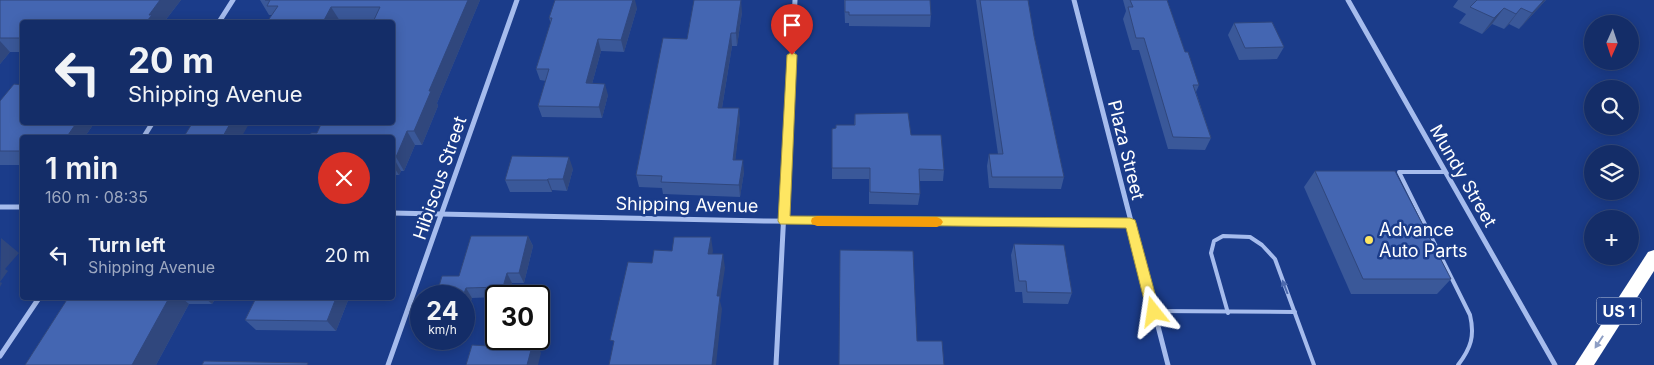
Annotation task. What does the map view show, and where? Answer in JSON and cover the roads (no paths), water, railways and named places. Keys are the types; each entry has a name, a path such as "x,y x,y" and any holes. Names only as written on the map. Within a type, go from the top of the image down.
{"highway":[{"name":"US 1","path":"1584,365 1654,257"}],"street":[{"path":"219,20 233,0"},
{"name":"Hibiscus Street","path":"388,365 517,0"},
{"path":"776,365 795,0"},
{"name":"Plaza Street","path":"1074,0 1168,365"},
{"name":"Mundy Street","path":"1348,0 1555,365"},
{"path":"0,206 20,207"},
{"name":"Shipping Avenue","path":"395,213 784,221 1130,223"},
{"path":"0,356 38,300"}],"lane":[{"path":"1444,172 1399,172 1470,315 1474,339 1471,349 1458,365"},
{"path":"1228,313 1211,252 1214,241 1222,236 1250,237 1262,245 1275,259 1314,365"},
{"path":"1154,312 1295,312"}],"place":[{"name":"Advance Auto Parts","path":"1369,240"}]}
